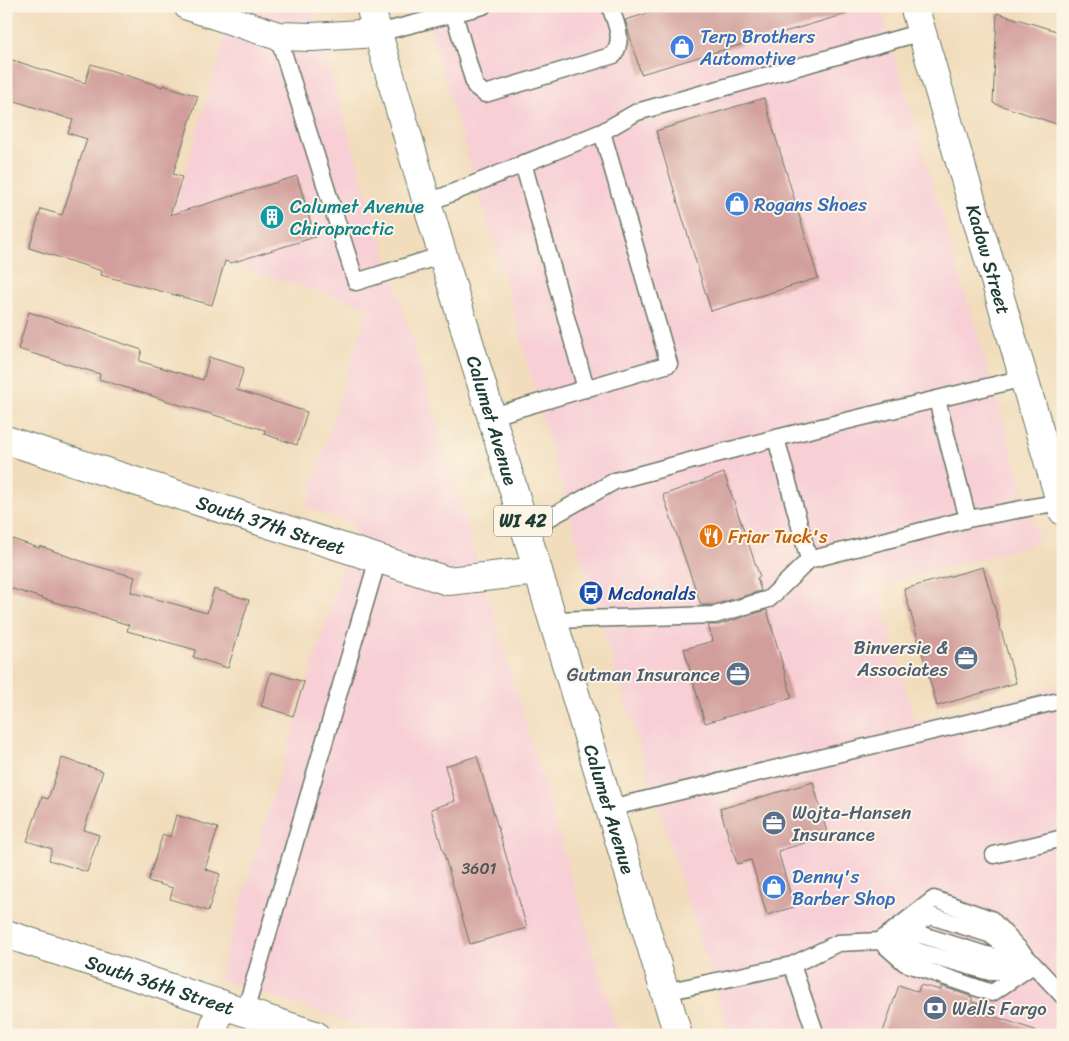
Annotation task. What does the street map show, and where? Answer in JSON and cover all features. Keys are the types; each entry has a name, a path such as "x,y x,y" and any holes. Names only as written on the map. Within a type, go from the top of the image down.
{"street":[{"path":"188,6 278,36 312,37 378,33"},
{"name":"Calumet Avenue","path":"370,6 427,203 493,416 678,1035"},
{"name":"Kadow Street","path":"914,6 1062,506"},
{"name":"South 37th Street","path":"6,440 448,581 538,571"},
{"name":"South 36th Street","path":"6,934 315,1035"},
{"path":"212,1035 233,1008"}],"lane":[{"path":"378,33 483,6"},
{"path":"454,14 475,86 485,94 614,56 620,45 619,34 610,6"},
{"path":"427,203 602,132 637,112 922,32"},
{"path":"278,36 356,282 443,255"},
{"path":"493,416 669,364 602,132"},
{"path":"523,163 586,389"},
{"path":"526,530 615,481 776,438 1024,378"},
{"path":"937,400 968,519"},
{"path":"776,438 809,560"},
{"path":"553,620 715,615 769,599 809,560 968,519 1062,506"},
{"path":"233,1008 378,559"},
{"path":"610,808 1063,700"},
{"path":"994,855 1063,838"},
{"path":"880,941 934,899 991,919 1063,996"},
{"path":"665,992 792,965 838,943 880,941 922,935 983,954 1033,965"},
{"path":"880,941 905,963 992,993 1033,965"},
{"path":"792,965 816,1035"}],"shaded area":[{"path":"234,6 310,6 419,362 618,1035 390,1035 218,979 355,525 306,507 368,307 164,244"},
{"path":"423,6 880,6 1039,543 878,586 915,722 1063,685 1063,1035 730,1035 591,593 502,271"}],"building":[{"name":"Terp Brothers Automotive","path":"673,6 845,6 846,14 641,74 625,20"},
{"path":"997,13 1063,33 1063,126 993,103"},
{"path":"6,58 85,83 91,64 198,96 173,174 182,177 170,215 297,176 315,237 231,263 225,261 212,305 101,275 102,271 29,248 41,209 62,215 87,139 68,133 73,120 6,98"},
{"name":"Rogans Shoes","path":"764,98 818,278 711,311 656,131"},
{"path":"29,312 142,350 139,361 203,380 209,357 244,368 237,390 307,412 297,445 264,434 265,430 99,379 100,374 18,349"},
{"name":"Friar Tuck's","path":"724,473 760,577 757,578 761,591 713,605 701,605 663,495"},
{"path":"6,537 135,577 131,592 207,613 214,589 249,600 228,668 193,657 196,650 127,631 129,625 6,587"},
{"name":"Binversie & Associates","path":"983,567 1016,683 937,706 904,589"},
{"name":"Gutman Insurance","path":"767,610 792,698 705,723 684,649 713,641 708,625 718,625"},
{"path":"271,672 304,682 293,716 261,706"},
{"path":"477,756 527,928 470,944 431,809 455,801 445,766"},
{"path":"62,758 103,771 84,830 99,835 87,872 49,860 52,849 27,841 42,797 48,799"},
{"name":"Wojta-Hansen Insurance","path":"813,782 828,836 778,851 794,907 767,915 751,860 737,864 720,809"},
{"path":"176,815 218,828 205,869 220,874 208,911 170,899 173,888 148,881 163,834 170,837"},
{"name":"Wells Fargo","path":"899,985 918,992 920,985 941,990 941,986 972,997 972,1002 980,1004 978,1011 1035,1030 1034,1035 882,1035"}],"place":[{"name":"Terp Brothers Automotive","path":"682,47"},
{"name":"Rogans Shoes","path":"737,204"},
{"name":"Calumet Avenue Chiropractic","path":"272,217"},
{"name":"Friar Tuck's","path":"711,536"},
{"name":"Mcdonalds","path":"591,593"},
{"name":"Binversie & Associates","path":"966,658"},
{"name":"Gutman Insurance","path":"738,674"},
{"name":"Wojta-Hansen Insurance","path":"774,823"},
{"name":"Denny's Barber Shop","path":"774,887"},
{"name":"Wells Fargo","path":"935,1008"}]}
